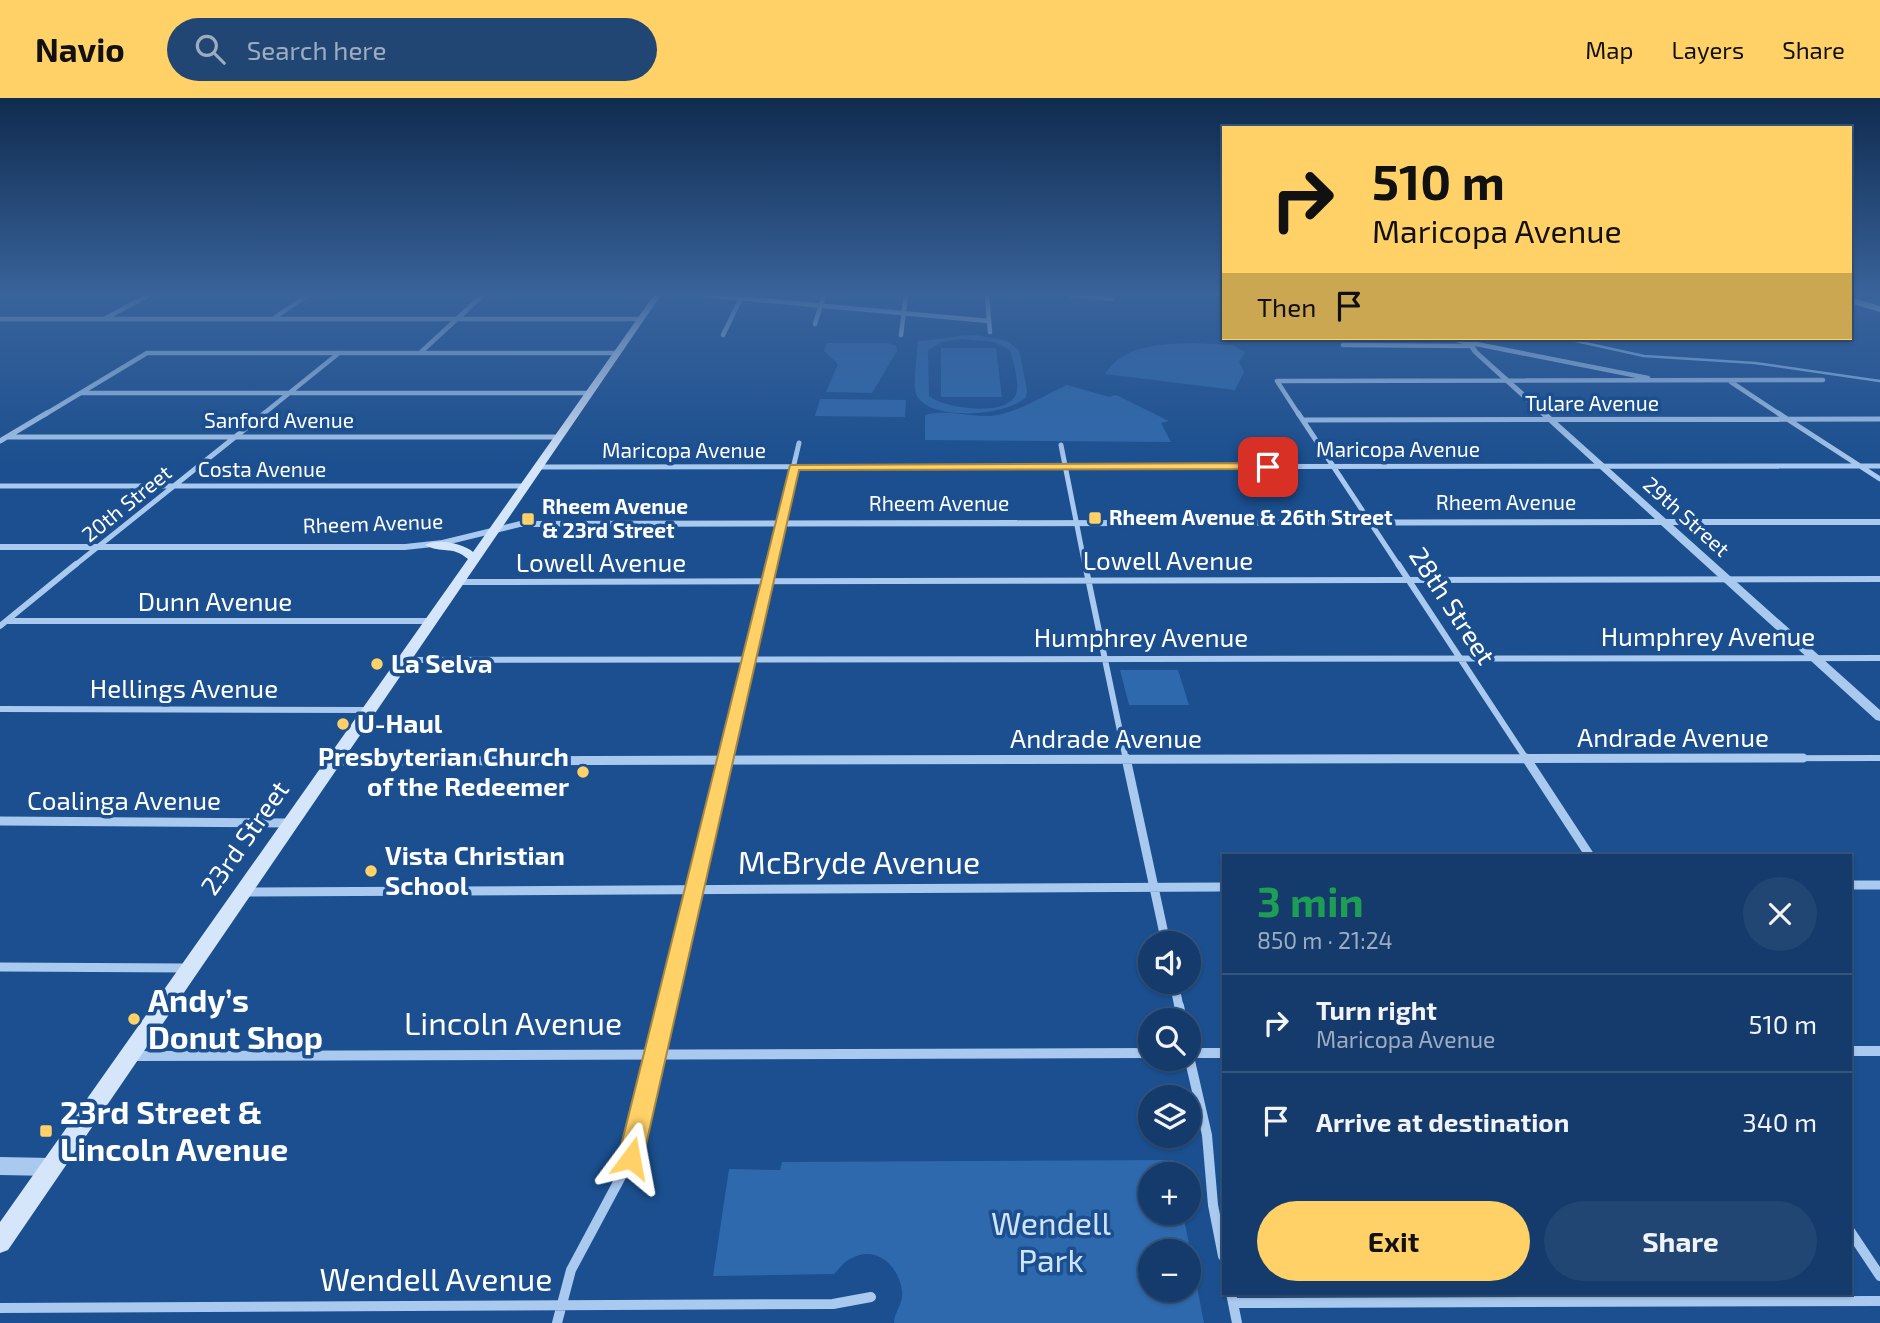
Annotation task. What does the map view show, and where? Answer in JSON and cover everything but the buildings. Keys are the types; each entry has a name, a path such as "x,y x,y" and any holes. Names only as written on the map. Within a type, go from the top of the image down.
{"main road":[{"name":"23rd Street","path":"0,1241 618,353"},
{"path":"431,545 462,548 473,558"}],"street":[{"name":"29th Street","path":"1480,352 1601,466 1880,717"},
{"path":"1522,352 1654,380"},
{"path":"7,437 147,353 618,353"},
{"name":"20th Street","path":"2,623 339,353"},
{"path":"1507,380 1823,380"},
{"name":"28th Street","path":"1507,380 1277,381 1589,854"},
{"path":"1729,380 1880,479"},
{"path":"80,393 589,393"},
{"name":"Tulare Avenue","path":"1303,420 1880,419"},
{"name":"Sanford Avenue","path":"0,439 558,437"},
{"path":"556,1323 571,1270 631,1158 799,443"},
{"path":"1061,444 1104,659 1163,931"},
{"name":"Maricopa Avenue","path":"537,467 1880,466"},
{"name":"Costa Avenue","path":"0,486 524,486"},
{"name":"Rheem Avenue","path":"0,547 431,545 520,524 1880,522"},
{"name":"Lowell Avenue","path":"457,582 1880,579"},
{"name":"Dunn Avenue","path":"2,623 430,621"},
{"name":"Humphrey Avenue","path":"403,660 1880,658"},
{"name":"Hellings Avenue","path":"0,709 368,710"},
{"name":"Andrade Avenue","path":"333,761 1880,758"},
{"name":"Coalinga Avenue","path":"0,821 290,823"},
{"path":"1852,885 1880,885"},
{"name":"McBryde Avenue","path":"243,892 1222,887"},
{"path":"0,967 190,968"},
{"path":"1852,1051 1880,1051"},
{"path":"1201,1052 1222,1052"},
{"name":"Lincoln Avenue","path":"129,1056 1138,1053"},
{"path":"1192,1071 1207,1135 1213,1205 1222,1251"},
{"path":"0,1166 52,1167"},
{"path":"1852,1234 1880,1276"},
{"name":"Wendell Avenue","path":"0,1308 833,1304 871,1297"},
{"path":"1237,1323 1232,1298 1880,1301"}],"green space":[{"path":"825,352 896,352 872,393 826,392 838,364"},
{"path":"917,352 928,352 929,396 961,407 1001,406 1011,401 1016,394 1016,372 1011,352 1019,352 1027,390 1026,397 1003,409 953,413 925,404 917,396"},
{"path":"941,352 997,352 1002,397 941,397"},
{"path":"1132,352 1245,352 1239,362 1244,372 1235,390 1105,374 1122,357"},
{"path":"1067,385 1109,397 1116,395 1169,421 1161,423 1171,442 925,440 925,415 1000,415"},
{"path":"820,399 906,400 905,417 815,416"},
{"path":"1120,670 1178,670 1189,705 1129,705"},
{"name":"Wendell Park","path":"1173,1160 1138,1162 1138,1225 1185,1225 1188,1239 1138,1239 1138,1302 1200,1302 1204,1323 894,1323 902,1295 900,1282 885,1260 869,1254 850,1259 834,1274 713,1276 729,1169 780,1170 782,1162"}],"waterway":[{"path":"1627,352 1644,356 1755,363 1880,381"}],"place":[{"name":"Rheem Avenue & 26th Street","path":"1095,518"},
{"name":"Rheem Avenue & 23rd Street","path":"528,519"},
{"name":"La Selva","path":"377,664"},
{"name":"U-Haul","path":"343,724"},
{"name":"Presbyterian Church of the Redeemer","path":"583,772"},
{"name":"Vista Christian School","path":"371,871"},
{"name":"Andy’s Donut Shop","path":"134,1019"},
{"name":"23rd Street & Lincoln Avenue","path":"46,1131"}],"route":[{"path":"631,1158 794,467 1268,467"}]}
